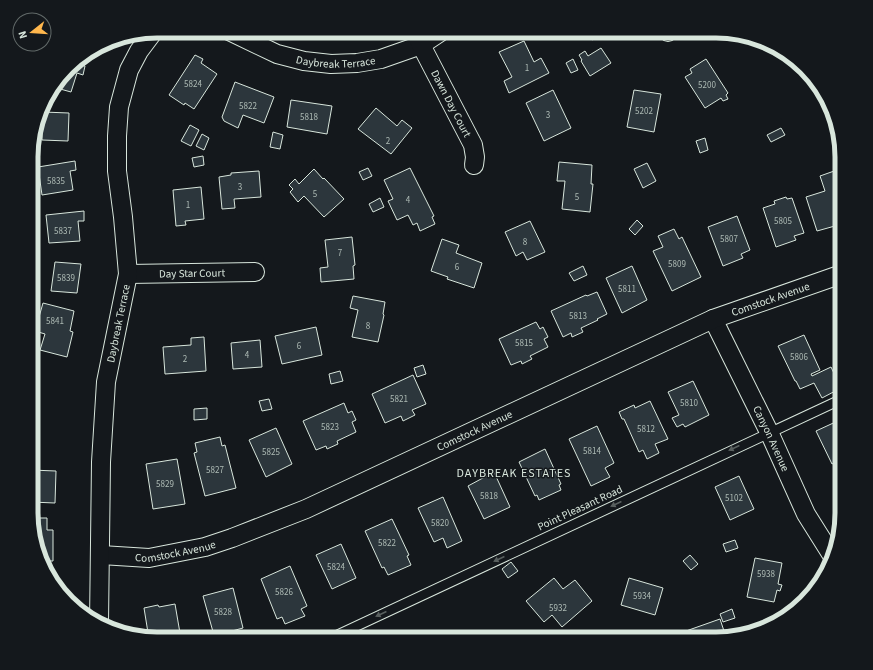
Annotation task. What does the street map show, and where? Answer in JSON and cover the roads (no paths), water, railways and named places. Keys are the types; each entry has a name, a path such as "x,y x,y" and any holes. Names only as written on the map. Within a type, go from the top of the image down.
{"street":[{"name":"Daybreak Terrace","path":"99,617 100,462 106,382 128,274 117,171 117,136 119,114 130,70 140,51 150,38"},
{"name":"Daybreak Terrace","path":"244,38 277,54 304,61 331,64 357,63 381,59 418,38"},
{"name":"Dawn Day Court","path":"418,38 473,145 475,157 474,165"},
{"name":"Day Star Court","path":"128,274 255,272"},
{"name":"Comstock Avenue","path":"100,555 149,558 199,548 232,538 306,509 714,319 835,276"},
{"name":"Canyon Avenue","path":"714,319 769,432 806,514 829,550"}],"lane":[{"name":"Point Pleasant Road","path":"348,632 835,402"}],"district":[{"name":"DAYBREAK ESTATES","path":"514,473"}]}
